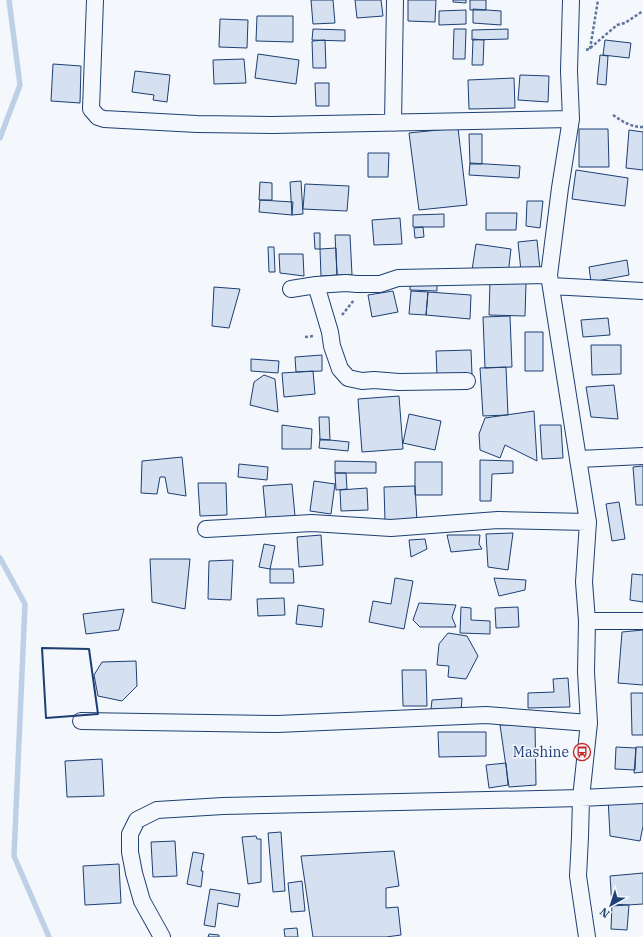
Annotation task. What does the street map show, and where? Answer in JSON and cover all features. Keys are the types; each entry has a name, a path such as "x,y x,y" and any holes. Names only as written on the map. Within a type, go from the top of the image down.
{"street":[{"path":"95,0 91,109 98,116 104,119 197,124 272,125 571,119"},
{"path":"393,123 395,0"},
{"path":"571,0 569,71 571,119 560,188 550,280 588,522 584,582 587,621 586,672 589,723 581,798 578,876 587,937"},
{"path":"291,289 336,283 380,284 398,278 550,280 643,291"},
{"path":"316,285 340,370 348,378 362,381 374,380 399,382 467,380"},
{"path":"579,459 643,456"},
{"path":"206,530 312,522 391,528 498,520 588,522"},
{"path":"587,621 643,621"},
{"path":"81,721 277,724 486,715 589,723"},
{"path":"162,937 142,901 130,852 130,834 137,820 157,810 223,806 581,798 643,795"}],"path":[{"path":"589,49 598,0"},
{"path":"570,50 589,49 616,25 625,23 643,12"},
{"path":"613,115 624,123 636,127 643,127"},
{"path":"330,332 351,303 369,284"}],"building":[{"path":"311,0 333,0 335,23 313,24"},
{"path":"355,0 381,0 383,16 357,18"},
{"path":"408,0 436,0 435,22 408,21"},
{"path":"453,0 466,0 466,3 453,2"},
{"path":"470,0 486,0 486,10 470,10"},
{"path":"473,9 501,11 501,25 473,23"},
{"path":"466,10 466,24 439,25 439,11"},
{"path":"257,16 293,16 293,42 256,41"},
{"path":"220,19 248,20 247,48 219,47"},
{"path":"313,29 345,30 345,41 312,40"},
{"path":"454,29 466,29 465,59 453,59"},
{"path":"508,29 508,39 472,40 472,30"},
{"path":"473,39 484,40 483,65 472,65"},
{"path":"325,40 326,68 313,68 312,41"},
{"path":"605,40 631,43 629,58 603,55"},
{"path":"258,54 299,60 296,84 255,78"},
{"path":"600,55 608,56 606,85 597,84"},
{"path":"244,59 246,83 214,84 213,60"},
{"path":"53,64 81,66 80,103 51,101"},
{"path":"135,71 170,75 167,102 153,100 154,95 132,92"},
{"path":"520,75 549,76 548,102 518,100"},
{"path":"514,78 515,108 469,109 468,80"},
{"path":"315,83 329,83 329,106 316,106"},
{"path":"458,128 467,205 419,210 409,133"},
{"path":"579,129 608,129 609,167 579,167"},
{"path":"629,130 643,132 643,170 626,168"},
{"path":"469,134 482,134 482,164 470,164"},
{"path":"368,153 389,153 388,177 368,177"},
{"path":"470,163 520,166 519,178 469,175"},
{"path":"576,170 628,178 625,206 572,199"},
{"path":"301,181 303,214 292,215 290,182"},
{"path":"260,182 272,183 272,200 259,200"},
{"path":"305,184 349,186 347,211 303,209"},
{"path":"260,200 293,202 292,215 259,212"},
{"path":"527,201 543,201 540,228 526,226"},
{"path":"486,213 517,213 516,230 486,230"},
{"path":"444,214 444,227 413,227 413,215"},
{"path":"400,218 402,244 374,245 372,220"},
{"path":"423,227 424,237 415,238 414,228"},
{"path":"314,233 320,233 320,249 315,249"},
{"path":"335,235 350,235 352,275 337,275"},
{"path":"537,240 540,269 521,271 518,242"},
{"path":"476,244 511,249 508,275 472,270"},
{"path":"268,247 274,247 275,272 269,272"},
{"path":"336,248 337,275 321,276 320,249"},
{"path":"279,254 303,254 304,276 280,273"},
{"path":"627,260 629,275 591,282 589,267"},
{"path":"410,281 437,281 437,291 410,290"},
{"path":"490,282 526,283 525,316 489,315"},
{"path":"214,287 240,289 229,328 212,326"},
{"path":"393,291 398,312 372,317 368,295"},
{"path":"411,291 428,292 426,315 409,314"},
{"path":"428,292 471,295 470,319 426,315"},
{"path":"510,316 512,367 485,368 483,317"},
{"path":"608,318 610,335 583,337 581,320"},
{"path":"525,332 543,332 543,371 525,371"},
{"path":"591,345 621,345 621,374 592,375"},
{"path":"471,350 472,375 437,376 436,351"},
{"path":"322,355 322,371 296,372 295,357"},
{"path":"251,359 279,361 278,373 251,371"},
{"path":"506,367 508,415 483,416 480,368"},
{"path":"313,371 315,394 284,397 282,373"},
{"path":"264,375 275,379 278,412 250,405 254,382"},
{"path":"614,385 618,419 591,417 586,387"},
{"path":"399,396 403,449 362,452 358,399"},
{"path":"534,411 537,461 505,445 500,458 480,450 479,434 485,418"},
{"path":"409,414 441,421 435,450 403,443"},
{"path":"319,417 329,417 330,440 320,440"},
{"path":"282,425 312,429 311,449 282,449"},
{"path":"540,425 561,425 563,458 542,459"},
{"path":"320,439 349,442 348,451 319,448"},
{"path":"182,457 186,496 168,493 165,477 160,477 157,494 141,493 142,461"},
{"path":"480,460 513,461 513,473 492,474 491,501 480,501"},
{"path":"335,461 376,462 376,473 335,473"},
{"path":"415,462 442,462 442,495 415,495"},
{"path":"239,464 268,467 267,480 238,477"},
{"path":"643,466 643,505 636,505 633,467"},
{"path":"335,473 346,473 347,489 336,490"},
{"path":"314,481 335,484 331,514 310,511"},
{"path":"198,483 226,483 227,515 200,516"},
{"path":"292,484 295,516 266,518 263,486"},
{"path":"415,486 417,521 385,521 384,487"},
{"path":"367,488 368,510 341,511 340,490"},
{"path":"619,502 625,539 612,541 606,504"},
{"path":"513,533 508,570 488,567 486,534"},
{"path":"321,535 323,565 299,567 297,537"},
{"path":"447,535 480,535 479,544 482,549 451,552"},
{"path":"425,539 427,549 411,557 409,540"},
{"path":"264,544 275,546 270,569 259,567"},
{"path":"150,559 190,559 185,609 152,602"},
{"path":"233,560 231,600 208,599 209,561"},
{"path":"270,569 293,569 294,583 270,583"},
{"path":"632,574 643,575 643,602 630,600"},
{"path":"395,578 413,581 404,629 369,622 373,601 391,604"},
{"path":"494,578 526,580 525,590 499,596"},
{"path":"284,598 285,615 258,616 257,599"},
{"path":"419,603 456,605 452,617 456,627 420,627 413,620"},
{"path":"298,605 324,609 322,627 296,624"},
{"path":"461,607 471,608 471,620 490,621 490,634 460,633"},
{"path":"518,607 519,627 496,628 495,608"},
{"path":"124,609 119,630 86,634 83,614"},
{"path":"643,630 643,685 618,683 622,632"},
{"path":"448,633 467,636 478,656 466,679 448,677 449,666 437,665 439,644"},
{"path":"136,661 137,686 122,701 98,696 94,675 102,662"},
{"path":"402,670 426,670 427,706 403,706"},
{"path":"568,678 570,707 528,708 528,693 554,692 553,679"},
{"path":"631,693 643,693 643,735 632,735"},
{"path":"462,698 461,712 431,709 432,700"},
{"path":"535,724 536,785 509,787 500,725"},
{"path":"438,732 486,732 486,756 439,757"},
{"path":"616,747 636,748 635,770 615,769"},
{"path":"636,747 643,747 643,772 634,773"},
{"path":"102,759 104,796 67,797 65,761"},
{"path":"506,763 508,785 489,788 486,765"},
{"path":"608,798 643,800 643,826 640,841 610,836"},
{"path":"281,832 285,891 273,892 268,833"},
{"path":"256,836 257,839 261,839 261,882 248,884 242,837"},
{"path":"175,841 177,876 153,877 151,842"},
{"path":"394,851 399,886 386,888 386,908 398,907 401,935 386,937 313,937 301,856"},
{"path":"193,852 204,854 201,871 203,871 201,887 187,884"},
{"path":"119,864 121,903 85,905 83,866"},
{"path":"643,873 643,904 612,906 610,876"},
{"path":"302,881 305,911 291,912 288,883"},
{"path":"210,889 240,894 238,907 218,903 215,927 204,925"},
{"path":"612,904 629,905 627,930 611,929"},
{"path":"297,928 298,937 285,937 284,929"},
{"path":"209,934 219,935 219,937 208,937"}],"waterway":[{"path":"0,138 20,85 9,0"},
{"path":"0,558 25,604 14,856 49,937"}],"wall":[{"path":"42,648 89,649 98,714 46,718 42,648"}],"place":[{"name":"Mashine","path":"582,752"}]}
